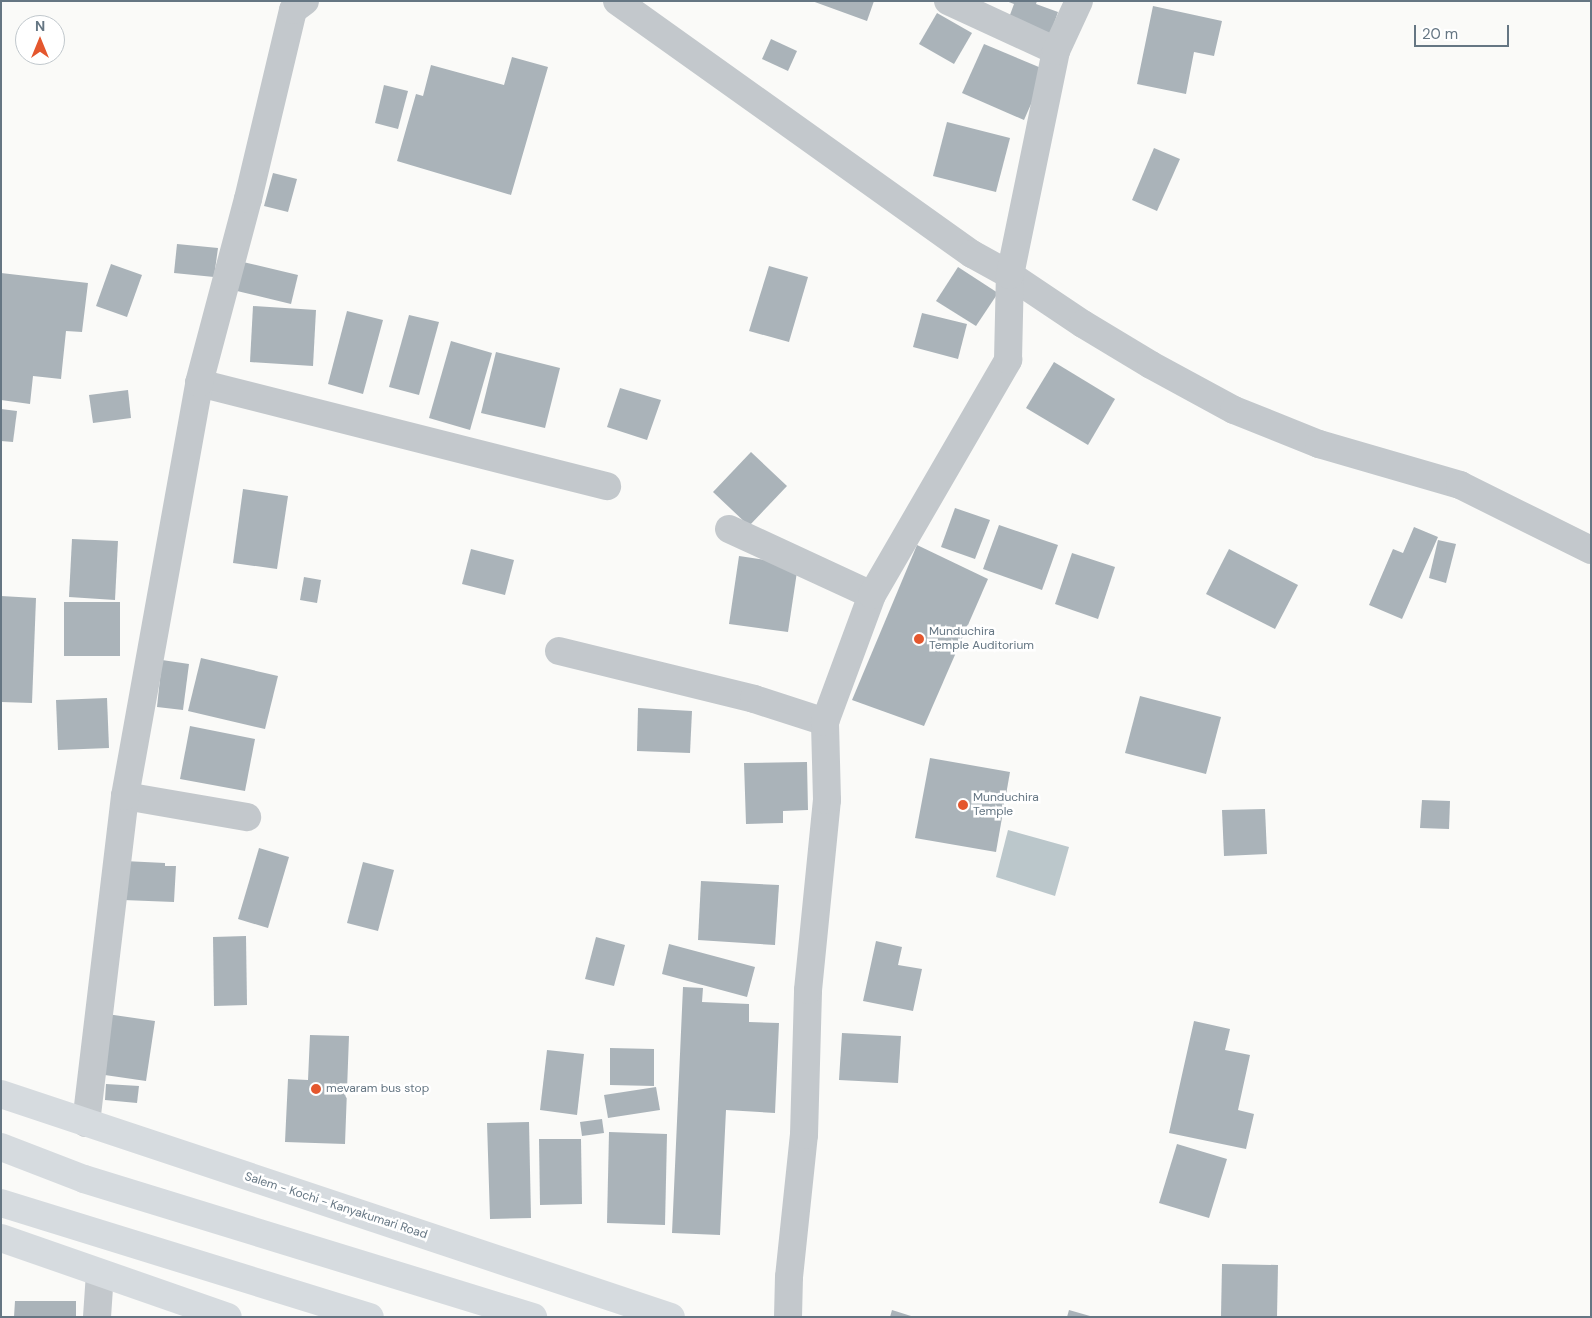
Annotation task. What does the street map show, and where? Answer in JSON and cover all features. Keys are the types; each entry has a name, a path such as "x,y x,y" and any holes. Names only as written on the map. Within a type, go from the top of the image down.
{"highway":[{"name":"Salem - Kochi - Kanyakumari Road","path":"1,1094 671,1317"},
{"path":"1,1147 84,1179 533,1317"},
{"path":"1,1203 370,1317"},
{"path":"1,1238 228,1317"}],"street":[{"path":"86,1122 125,796 199,383 248,199 293,10 305,1"},
{"path":"617,1 972,254 1010,275 1083,324 1234,410 1319,444 1460,486 1591,550"},
{"path":"948,1 1056,51"},
{"path":"788,1317 789,1277 804,1135 808,990 826,800 825,722 872,595 1008,360 1010,275 1056,51 1078,1"},
{"path":"199,383 607,486"},
{"path":"729,529 872,595"},
{"path":"559,651 754,699 825,722"},
{"path":"125,796 246,817"},
{"path":"97,1317 100,1273"}],"shaded area":[{"path":"1008,830 1069,847 1055,896 996,877"}],"building":[{"path":"812,1 874,1 867,21"},
{"path":"1006,1 1037,1 1036,4 1058,12 1049,38 1007,23 1014,4"},
{"path":"1153,6 1222,21 1214,56 1194,52 1186,94 1137,84"},
{"path":"937,13 972,33 954,64 919,44"},
{"path":"771,39 797,51 788,71 762,59"},
{"path":"984,44 1046,70 1024,120 962,93"},
{"path":"512,57 548,67 511,195 397,161 416,94 423,96 431,65 504,85"},
{"path":"384,85 408,91 398,129 375,123"},
{"path":"947,122 1010,138 996,192 933,176"},
{"path":"1154,148 1180,159 1157,211 1132,200"},
{"path":"273,173 297,179 288,212 264,206"},
{"path":"177,244 218,248 214,277 174,273"},
{"path":"243,262 298,275 291,304 237,291"},
{"path":"111,264 142,275 127,317 96,306"},
{"path":"769,266 808,277 789,342 749,331"},
{"path":"958,267 998,293 976,326 936,301"},
{"path":"1,273 88,283 82,332 66,331 61,379 33,376 30,404 1,400"},
{"path":"253,306 316,310 313,366 250,362"},
{"path":"347,311 383,320 363,394 328,384"},
{"path":"922,313 967,324 958,359 913,347"},
{"path":"409,315 439,322 419,395 389,387"},
{"path":"451,341 492,353 470,430 429,418"},
{"path":"496,352 560,368 545,428 481,413"},
{"path":"1054,362 1115,399 1088,445 1026,408"},
{"path":"620,388 661,400 647,440 607,427"},
{"path":"128,390 131,418 93,423 89,395"},
{"path":"1,409 17,411 13,442 1,441"},
{"path":"751,452 787,486 749,526 713,492"},
{"path":"243,489 288,496 277,569 233,563"},
{"path":"955,508 990,520 975,559 941,547"},
{"path":"999,525 1058,545 1042,590 983,569"},
{"path":"1414,527 1438,537 1402,619 1369,605 1393,549 1403,553"},
{"path":"72,539 118,541 115,600 69,597"},
{"path":"1438,540 1456,544 1446,583 1429,578"},
{"name":"Munduchira Temple Auditorium","path":"917,545 988,579 924,726 852,700"},
{"path":"471,549 514,560 505,595 462,584"},
{"path":"1229,549 1298,585 1275,629 1206,594"},
{"path":"1072,553 1115,567 1098,619 1055,604"},
{"path":"739,556 798,565 788,632 729,624"},
{"path":"304,577 321,580 317,603 300,600"},
{"path":"1,596 36,598 32,703 1,702"},
{"path":"64,602 120,602 120,656 64,656"},
{"path":"201,658 278,676 265,729 188,711"},
{"path":"162,660 189,664 183,710 157,707"},
{"path":"1140,696 1221,717 1206,774 1125,753"},
{"path":"107,698 109,748 58,750 56,700"},
{"path":"638,708 692,711 690,753 637,751"},
{"path":"190,726 255,739 245,791 180,779"},
{"name":"Munduchira Temple","path":"930,758 1010,772 996,852 915,838"},
{"path":"807,762 808,810 783,811 783,823 746,824 744,763"},
{"path":"1422,800 1450,801 1449,829 1420,828"},
{"path":"1265,809 1267,854 1224,856 1222,810"},
{"path":"259,848 289,857 268,928 238,919"},
{"path":"124,861 165,863 165,866 176,866 174,902 123,900"},
{"path":"363,862 394,870 378,931 347,923"},
{"path":"701,881 779,885 775,945 698,940"},
{"path":"246,936 247,1005 214,1006 213,937"},
{"path":"596,937 625,945 614,986 585,979"},
{"path":"876,941 902,947 898,965 922,969 913,1011 863,1001"},
{"path":"669,944 755,967 747,997 662,974"},
{"path":"683,987 703,988 702,1002 749,1004 749,1022 779,1023 775,1113 726,1110 720,1235 672,1233"},
{"path":"107,1014 155,1021 146,1081 98,1074"},
{"path":"1194,1021 1230,1029 1225,1050 1250,1055 1238,1110 1254,1114 1246,1149 1169,1133"},
{"path":"842,1033 901,1036 898,1083 839,1080"},
{"path":"310,1035 349,1036 345,1144 285,1142 288,1079 308,1080"},
{"path":"610,1048 654,1049 654,1086 610,1085"},
{"path":"547,1050 584,1054 577,1115 540,1110"},
{"path":"106,1084 139,1086 137,1103 105,1100"},
{"path":"656,1087 660,1110 608,1118 604,1095"},
{"path":"602,1119 604,1133 582,1136 580,1122"},
{"path":"529,1122 531,1218 490,1219 487,1123"},
{"path":"609,1132 667,1134 665,1225 607,1223"},
{"path":"539,1139 581,1139 582,1204 540,1205"},
{"path":"1177,1144 1227,1159 1209,1218 1159,1203"},
{"path":"1222,1264 1278,1265 1277,1317 1221,1317"},
{"path":"15,1301 76,1301 76,1317 14,1317"},
{"path":"892,1310 911,1316 911,1317 890,1317"},
{"path":"1069,1310 1090,1316 1067,1317"}],"place":[{"name":"Munduchira Temple Auditorium","path":"919,639"},
{"name":"Munduchira Temple","path":"963,805"},
{"name":"mevaram bus stop","path":"316,1089"}]}
